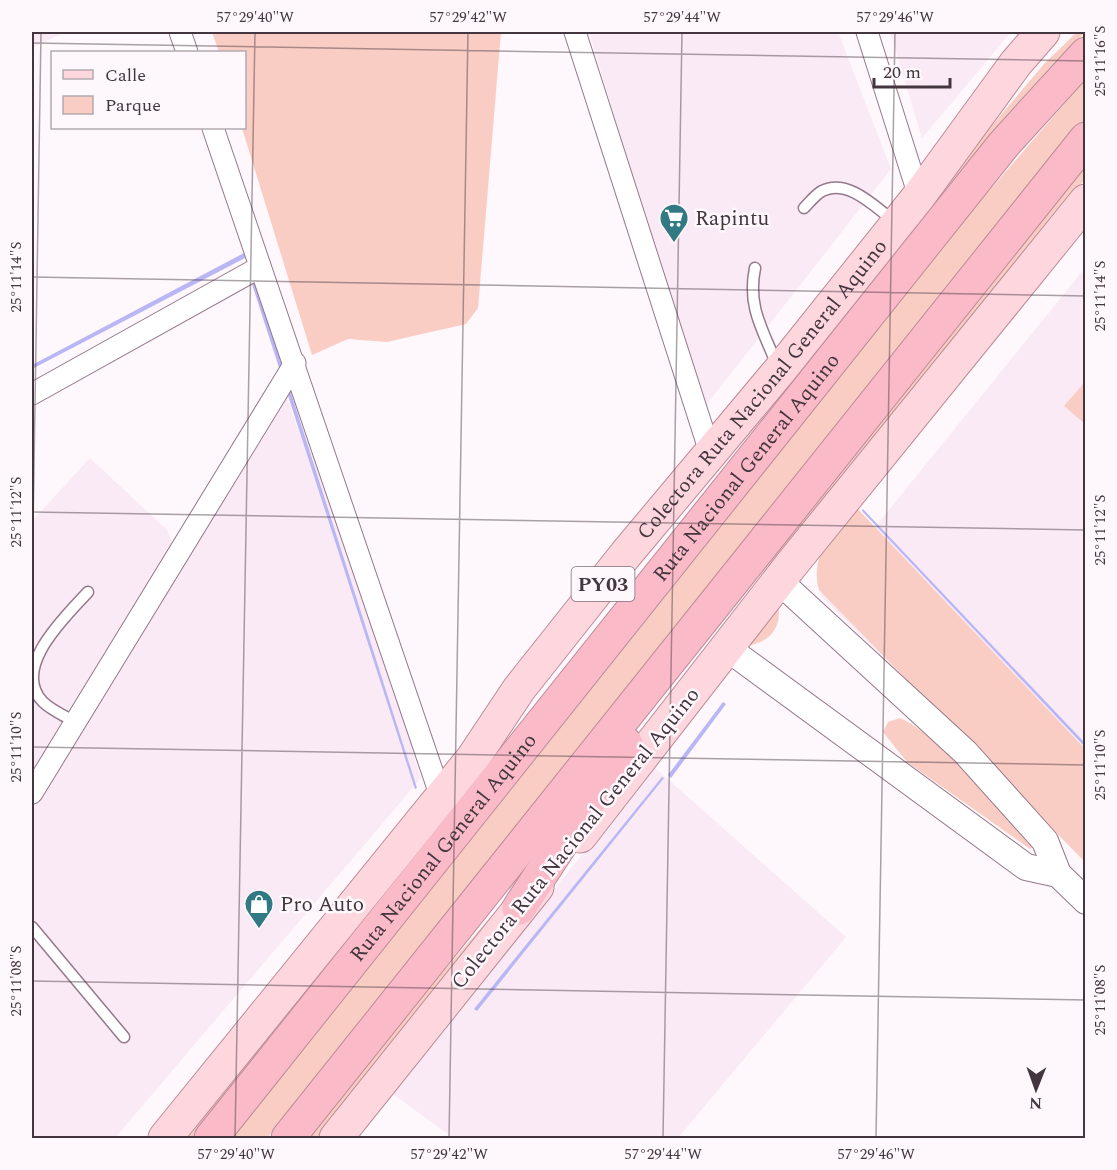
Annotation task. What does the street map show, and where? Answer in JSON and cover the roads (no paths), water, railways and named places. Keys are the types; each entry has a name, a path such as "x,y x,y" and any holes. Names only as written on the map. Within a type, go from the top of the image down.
{"highway":[{"name":"Ruta Nacional General Aquino","path":"211,1138 1004,144 1086,54"},
{"path":"298,1126 1086,139"},
{"path":"519,909 734,579"}],"main road":[{"name":"Colectora Ruta Nacional General Aquino","path":"165,1138 472,758 519,689 919,196 1016,63 1043,32"},
{"path":"970,129 1068,32"},
{"name":"Colectora Ruta Nacional General Aquino","path":"336,1138 519,909 617,791 779,581 1086,201"},
{"path":"472,758 692,536"}],"street":[{"path":"180,32 187,51"},
{"path":"575,32 710,452"},
{"path":"867,32 919,196"},
{"path":"213,129 295,363 441,797"},
{"path":"32,394 260,267"},
{"path":"32,793 295,363"},
{"path":"779,581 965,752 1045,841 1058,874 1086,901"},
{"path":"727,648 1026,867 1058,874"}],"lane":[{"path":"804,208 821,191 835,188 847,189 859,195 896,223"},
{"path":"755,268 751,288 752,303 780,370"},
{"path":"75,722 43,702 36,688 33,672 38,654 50,635 88,592"},
{"path":"32,927 124,1037"}],"water":[{"path":"244,253 245,258 32,369 32,365"},
{"path":"256,283 417,788 415,789 252,284"},
{"path":"863,509 1085,743 1085,747 862,511"},
{"path":"723,702 726,704 671,778 668,775"},
{"path":"662,777 664,778 477,1011 474,1009"}],"place":[{"name":"Rapintu","path":"674,244"},
{"name":"Pro Auto","path":"259,930"}]}
